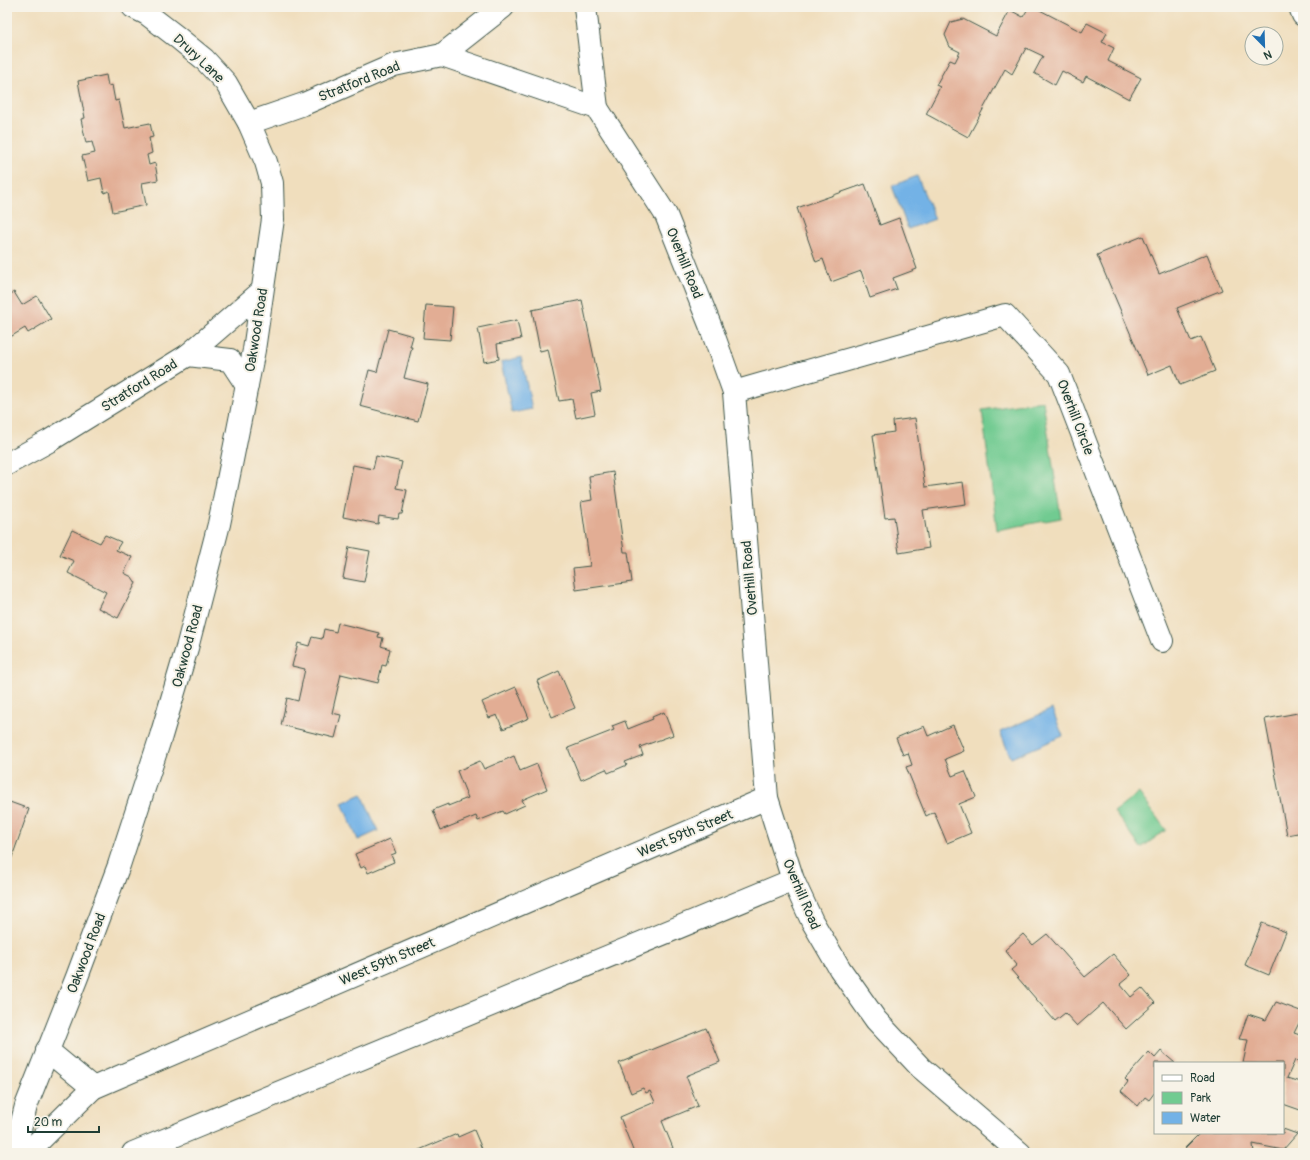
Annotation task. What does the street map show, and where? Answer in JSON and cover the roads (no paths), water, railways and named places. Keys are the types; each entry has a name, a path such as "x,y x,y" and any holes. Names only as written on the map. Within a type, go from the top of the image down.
{"street":[{"name":"Drury Lane","path":"133,7 147,14 177,36 204,59 226,83 249,123"},
{"name":"Stratford Road","path":"249,123 304,104 394,65 442,54 503,7"},
{"path":"442,54 597,108 585,7"},
{"path":"1300,7 1303,15"},
{"name":"Overhill Road","path":"597,108 666,215 710,325 734,392 767,798 793,880 812,921 840,969 876,1020 921,1068 1020,1153"},
{"name":"Oakwood Road","path":"14,1153 26,1106 119,865 164,728 187,648 219,524 254,350 273,219 272,183 266,162 249,123"},
{"name":"Stratford Road","path":"7,464 49,441 188,355 262,291"},
{"name":"Overhill Circle","path":"734,392 1005,315 1059,374 1162,641"},
{"path":"188,355 230,360 247,386"},
{"name":"West 59th Street","path":"27,1153 93,1088 767,798"},
{"path":"134,1153 793,880"},
{"path":"47,1050 93,1088"}],"water":[{"path":"917,176 935,219 908,229 892,186"},
{"path":"521,357 532,409 512,413 501,362"},
{"path":"1052,709 1063,736 1011,758 1000,732"},
{"path":"362,794 378,831 358,840 342,803"}]}
